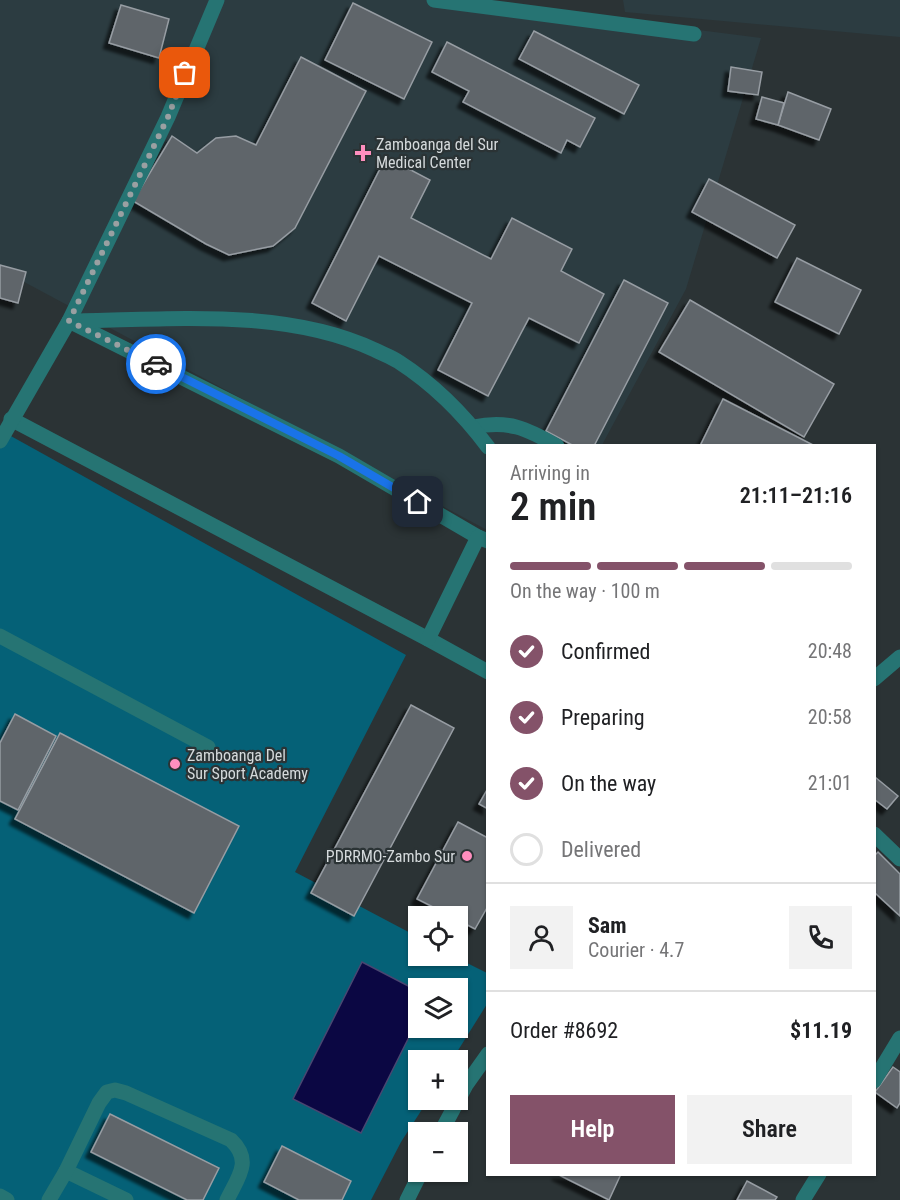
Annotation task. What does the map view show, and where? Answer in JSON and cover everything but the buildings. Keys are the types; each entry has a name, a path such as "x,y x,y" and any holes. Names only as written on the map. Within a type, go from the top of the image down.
{"street":[{"path":"0,441 69,321 168,117 217,0"},
{"path":"434,0 694,34"},
{"path":"69,321 236,319 276,322 358,342 399,362 438,393 486,444"},
{"path":"69,321 339,456 483,539 428,639"},
{"path":"11,419 486,671"},
{"path":"472,427 490,423 520,426 553,444"},
{"path":"0,636 208,747"},
{"path":"876,677 900,657"},
{"path":"876,836 900,859"},
{"path":"876,1078 900,1038"},
{"path":"446,1122 466,1085 486,1057"},
{"path":"49,1200 66,1171 99,1103 107,1092 115,1090 231,1140 239,1148 243,1158 241,1170 227,1200"},
{"path":"66,1171 126,1200"},
{"path":"803,1200 818,1176"},
{"path":"407,1200 415,1182"},
{"path":"0,1197 7,1200"}],"shaded area":[{"name":"Zamboanga del Sur Medical Center","path":"0,0 466,0 761,38 686,289 603,444 486,444 486,529 0,269"},
{"path":"623,0 900,0 900,37 625,12"},
{"name":"Zamboanga Del Sur Sport Academy","path":"0,430 406,655 295,872 408,932 408,966 468,966 468,964 486,972 486,1006 468,1034 468,978 408,978 408,1038 466,1038 458,1050 408,1050 408,1110 422,1110 414,1122 408,1122 408,1131 371,1200 0,1200"},
{"path":"362,962 408,986 408,1038 361,1133 293,1099"}],"way so far":[{"path":"156,364 69,321 168,117 185,73"}],"place":[{"name":"Zamboanga del Sur Medical Center","path":"363,153"},
{"name":"Zamboanga Del Sur Sport Academy","path":"175,764"},
{"name":"PDRRMO-Zambo Sur","path":"467,856"}],"route":[{"path":"156,364 339,456 418,502"}]}
